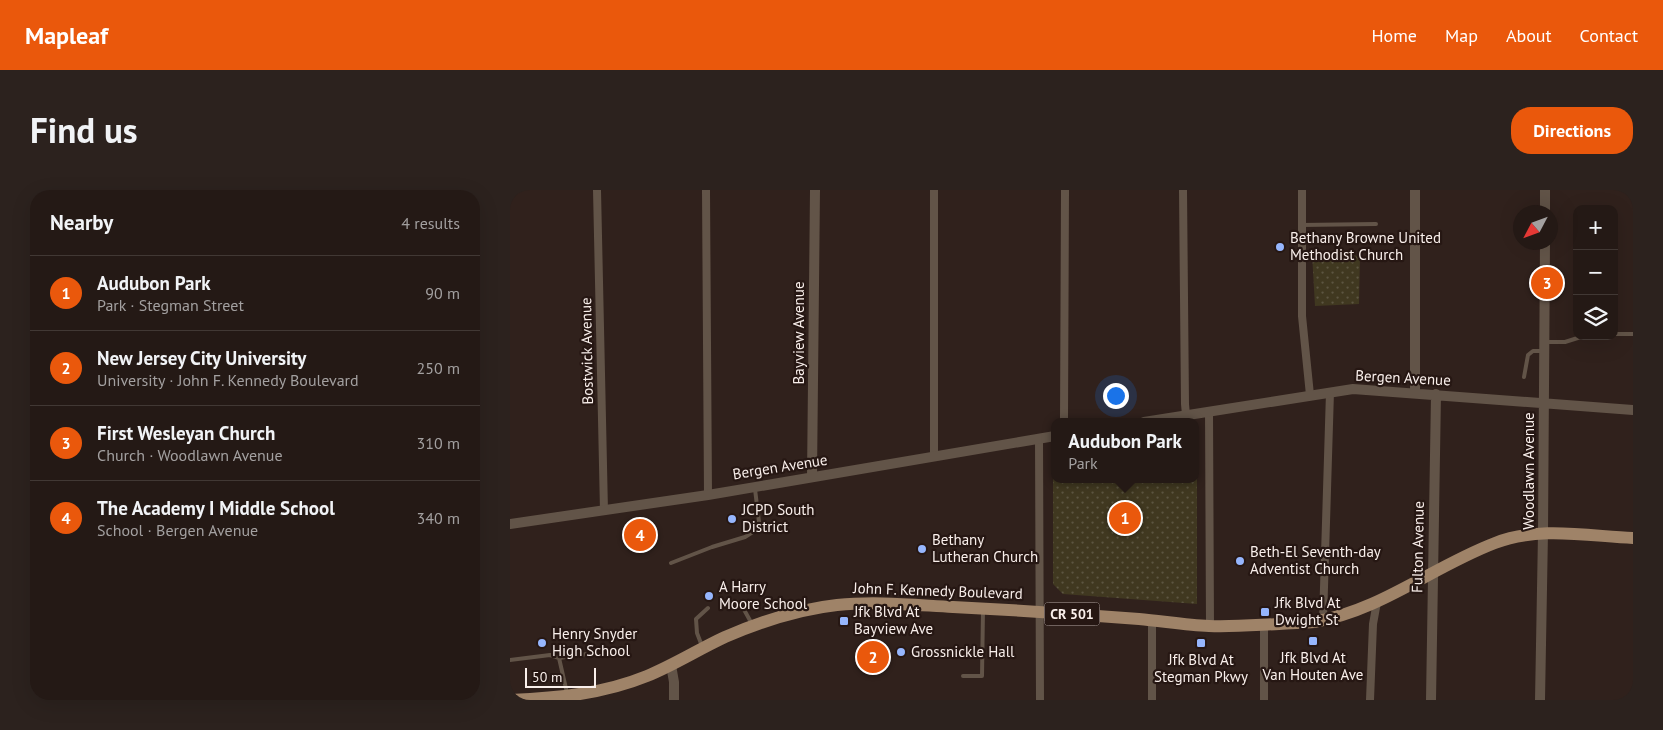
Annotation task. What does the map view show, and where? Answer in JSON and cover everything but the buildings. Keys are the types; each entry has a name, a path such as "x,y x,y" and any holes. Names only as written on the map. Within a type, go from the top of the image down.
{"main road":[{"name":"John F. Kennedy Boulevard","path":"510,700 588,693 614,688 647,676 753,626 801,612 834,606 876,603 984,608 1210,626 1304,622 1323,620 1362,609 1496,542 1544,533 1633,538"}],"street":[{"name":"Bostwick Avenue","path":"597,190 604,511"},
{"path":"706,190 708,495"},
{"name":"Bayview Avenue","path":"812,477 815,190"},
{"path":"934,190 934,457"},
{"path":"1064,418 1065,190"},
{"path":"1183,190 1186,415"},
{"path":"1302,190 1302,316 1310,395"},
{"path":"1415,190 1415,393"},
{"path":"1545,190 1545,205"},
{"name":"Woodlawn Avenue","path":"1540,700 1544,533 1545,250"},
{"name":"Bergen Avenue","path":"1168,418 1353,389 1633,410"},
{"path":"1323,620 1330,392"},
{"name":"Fulton Avenue","path":"1431,700 1436,394"},
{"path":"1209,411 1210,626"},
{"name":"Bergen Avenue","path":"510,524 708,495 1051,437"},
{"path":"1039,439 1040,700"},
{"path":"1370,700 1373,624 1377,602"},
{"path":"1152,620 1152,700"},
{"path":"1264,625 1264,700"},
{"path":"671,665 674,682 674,700"}],"lane":[{"path":"1301,226 1376,224"},
{"path":"1618,334 1633,334"},
{"path":"1524,378 1528,355 1533,351 1544,346 1573,339"},
{"path":"671,564 712,547 746,537 756,530 759,515 754,487"},
{"path":"721,603 736,601 742,606 753,626"},
{"path":"703,648 697,633 696,619 699,614 708,608"},
{"path":"962,676 982,676 984,608"},
{"path":"510,660 550,655 559,658 594,653"},
{"path":"559,658 567,695"}],"shaded area":[{"path":"1312,253 1360,256 1359,304 1315,306"},
{"path":"1053,483 1197,483 1197,604 1063,594 1053,584"}],"place":[{"name":"Bethany Browne United Methodist Church","path":"1280,247"},
{"name":"First Wesleyan Church","path":"1547,283"},
{"name":"Audubon Park","path":"1125,518"},
{"name":"JCPD South District","path":"732,519"},
{"name":"The Academy I Middle School","path":"640,535"},
{"name":"Bethany Lutheran Church","path":"922,549"},
{"name":"Beth-El Seventh-day Adventist Church","path":"1240,561"},
{"name":"A Harry Moore School","path":"709,596"},
{"name":"Jfk Blvd At Dwight St","path":"1265,612"},
{"name":"Jfk Blvd At Bayview Ave","path":"844,621"},
{"name":"Jfk Blvd At Van Houten Ave","path":"1313,641"},
{"name":"Henry Snyder High School","path":"542,643"},
{"name":"Jfk Blvd At Stegman Pkwy","path":"1201,643"},
{"name":"Grossnickle Hall","path":"901,652"},
{"name":"New Jersey City University","path":"873,657"}]}
